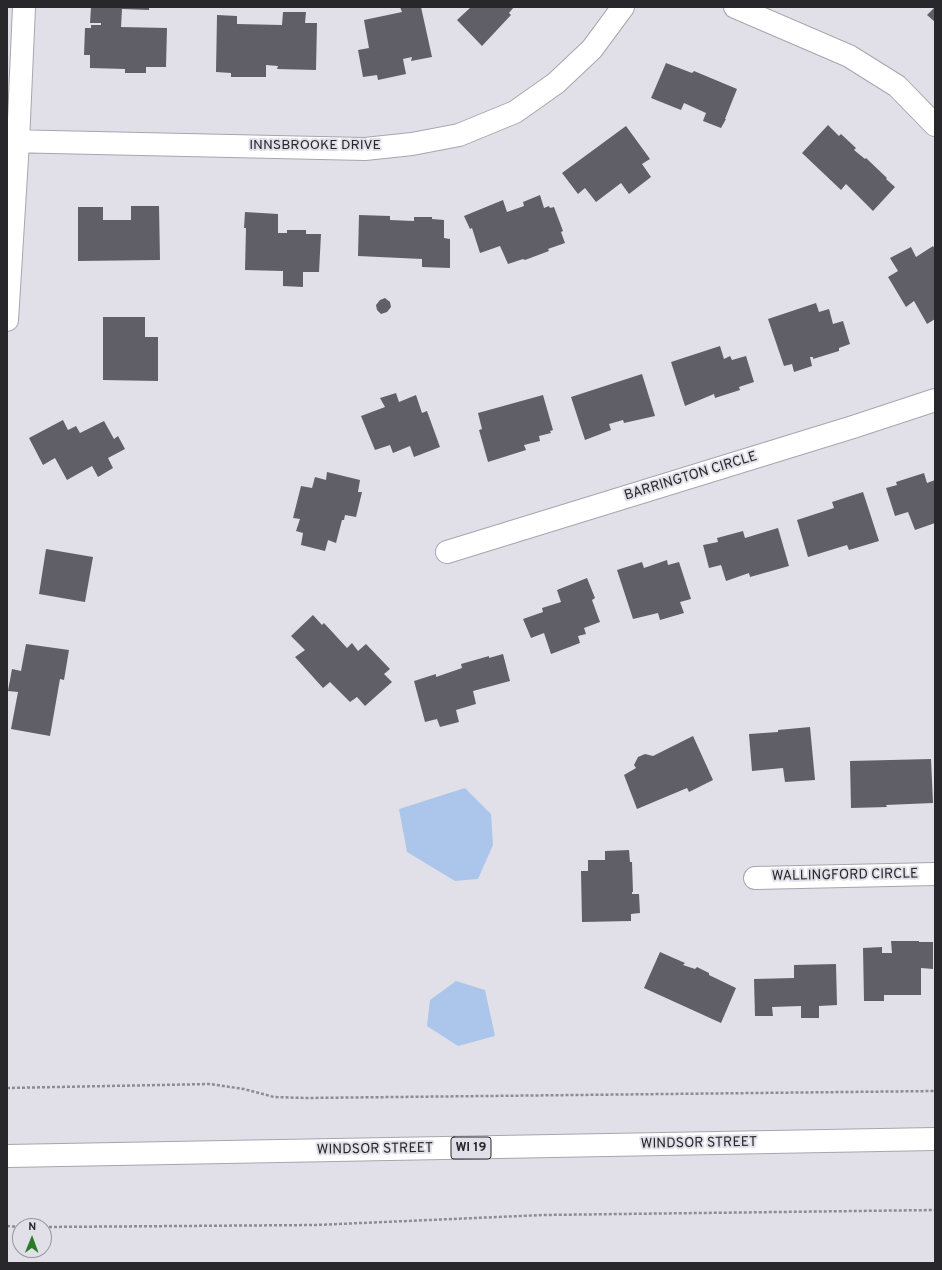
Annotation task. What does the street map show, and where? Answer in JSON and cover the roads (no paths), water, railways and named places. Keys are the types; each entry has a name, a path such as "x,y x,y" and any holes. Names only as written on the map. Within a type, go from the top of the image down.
{"street":[{"path":"7,320 12,142 24,7"},
{"name":"INNSBROOKE DRIVE","path":"12,142 365,149 412,144 459,135 515,112 556,83 592,49 623,7"},
{"path":"735,7 849,56 897,86 935,125"},
{"name":"BARRINGTON CIRCLE","path":"447,552 853,427 935,400"},
{"name":"WALLINGFORD CIRCLE","path":"755,878 935,874"},
{"name":"WINDSOR STREET","path":"7,1156 935,1140"}],"water":[{"path":"465,788 491,814 493,845 478,879 455,881 407,852 399,809"},
{"path":"456,981 485,990 495,1036 458,1046 427,1026 430,1000"}]}
